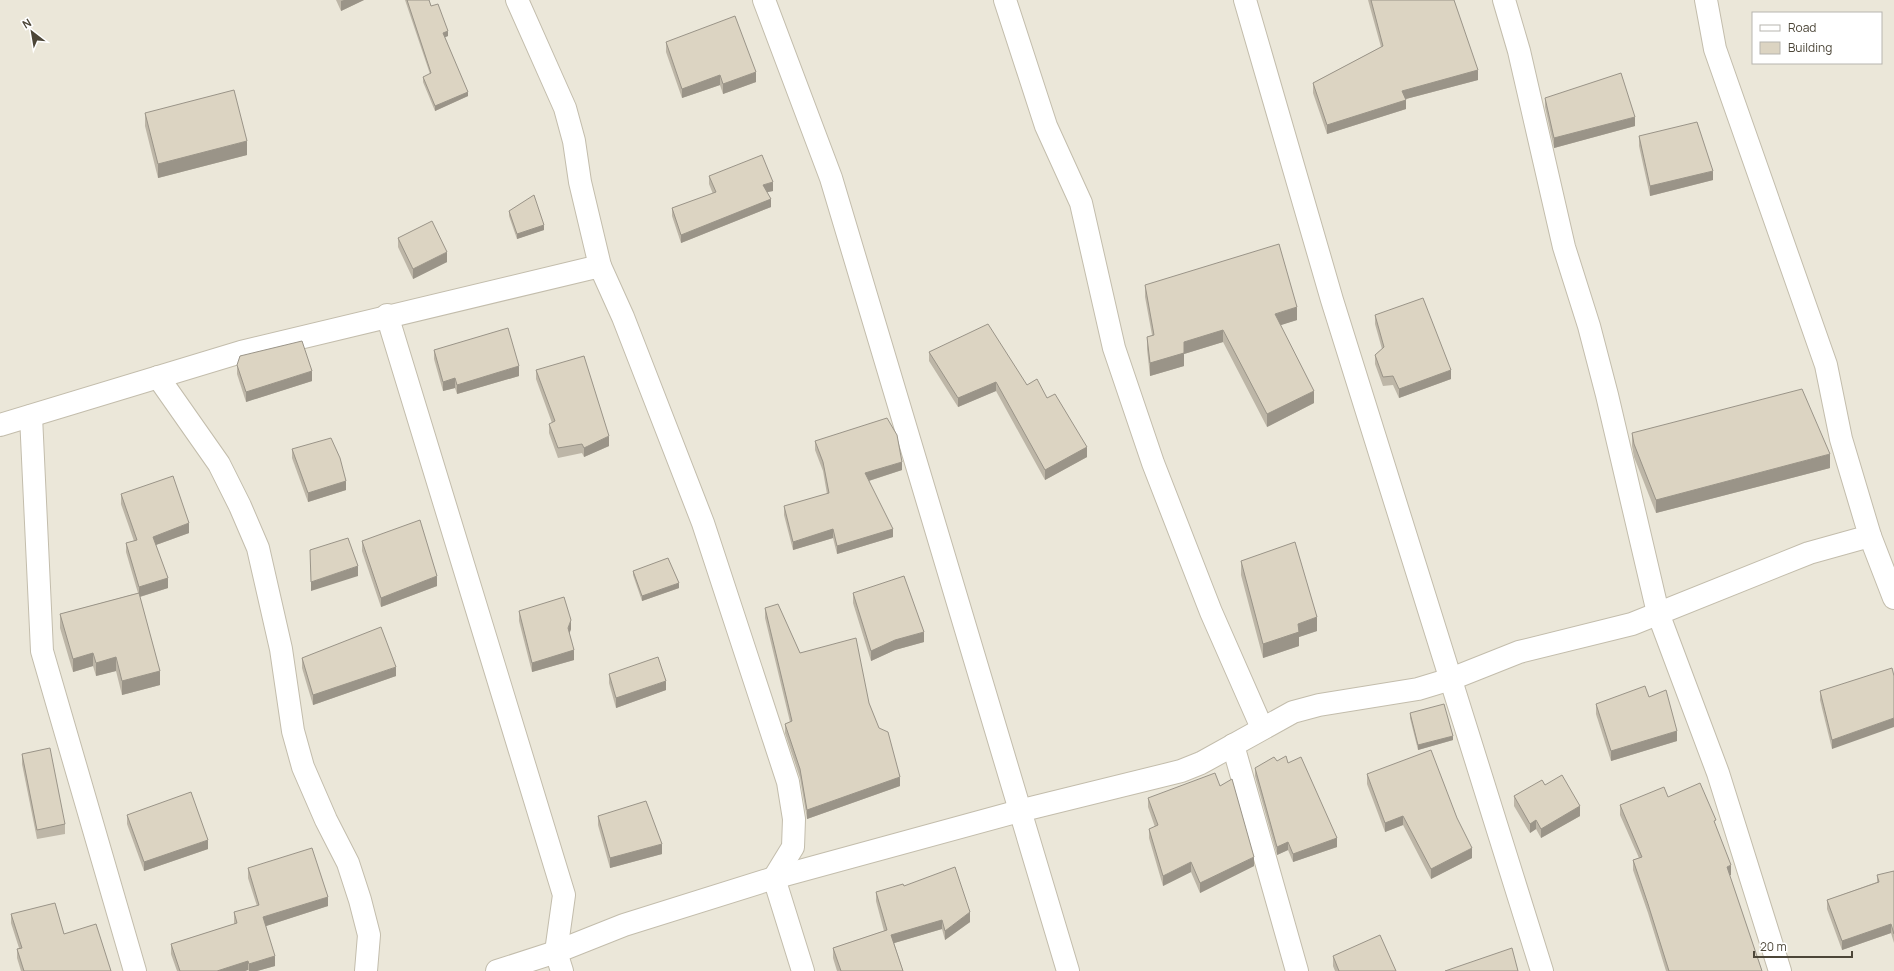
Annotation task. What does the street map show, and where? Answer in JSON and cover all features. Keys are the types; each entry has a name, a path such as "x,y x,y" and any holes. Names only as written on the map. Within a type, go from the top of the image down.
{"street":[{"path":"517,0 565,108 574,141 580,182 600,266 623,317 703,523 788,782 794,819 793,847 774,878 804,971"},
{"path":"764,0 831,178 1068,971"},
{"path":"1005,0 1046,126 1082,203 1114,348 1153,463 1211,612 1262,728"},
{"path":"1245,0 1332,300 1542,971"},
{"path":"1504,0 1519,51 1564,247 1589,326 1607,395 1658,613 1718,773 1780,971"},
{"path":"1706,0 1715,50 1826,365 1841,439 1870,536 1894,598"},
{"path":"0,425 241,352 387,315 600,266"},
{"path":"387,315 564,895 559,961"},
{"path":"158,377 219,464 240,506 258,548 281,649 293,731 303,767 326,820 348,863 369,935 366,971"},
{"path":"31,416 42,651 135,971"},
{"path":"497,971 559,961 624,925 774,878 1019,811 1181,771 1201,763 1293,712 1319,705 1418,690 1451,679 1519,652 1632,624 1809,553 1870,536"},
{"path":"1233,746 1297,971"}],"shaded area":[{"path":"0,0 1894,0 1894,971 0,971"}],"building":[{"path":"407,0 429,0 431,6 438,4 448,31 443,33 468,92 435,106 423,77 431,73"},
{"path":"1371,0 1454,0 1478,70 1402,91 1406,100 1327,125 1313,83 1383,46"},
{"path":"735,16 756,72 723,84 720,75 682,89 666,42"},
{"path":"1621,73 1635,117 1554,138 1545,98"},
{"path":"234,90 247,141 158,164 145,113"},
{"path":"1697,122 1713,171 1650,186 1639,136"},
{"path":"762,155 773,182 763,185 771,199 681,235 672,208 716,192 709,176"},
{"path":"534,195 544,225 517,234 509,211"},
{"path":"432,221 447,252 413,269 398,238"},
{"path":"1279,244 1297,307 1275,314 1314,391 1267,414 1223,330 1184,342 1184,353 1150,363 1147,337 1154,335 1145,285"},
{"path":"1423,298 1451,370 1399,389 1393,376 1383,377 1375,355 1384,347 1375,315"},
{"path":"988,324 1027,385 1037,379 1047,398 1055,394 1087,447 1045,470 996,382 958,398 929,352"},
{"path":"508,328 519,366 457,385 455,378 443,382 434,350"},
{"path":"302,341 312,371 246,392 237,365 240,356"},
{"path":"584,356 609,436 584,448 582,444 558,448 549,424 555,421 536,370"},
{"path":"1802,389 1830,454 1656,500 1634,444 1632,433"},
{"path":"887,418 897,435 902,462 865,473 893,529 837,546 833,529 793,542 784,506 829,493 823,462 815,441"},
{"path":"331,438 340,458 346,481 308,493 292,449"},
{"path":"173,476 189,523 153,537 168,578 139,587 126,543 137,540 121,494"},
{"path":"420,520 437,576 381,598 362,541"},
{"path":"348,538 358,566 311,582 310,550"},
{"path":"1295,542 1317,617 1298,624 1299,632 1263,644 1241,561"},
{"path":"668,558 679,583 642,596 633,571"},
{"path":"904,576 924,632 895,640 871,651 853,593"},
{"path":"139,593 160,671 122,681 116,657 96,663 93,653 73,659 60,614"},
{"path":"564,597 571,620 568,628 574,650 532,663 519,611"},
{"path":"778,604 800,653 856,638 869,703 879,728 888,732 900,777 807,810 800,769 785,724 792,721 765,608"},
{"path":"381,627 396,667 313,695 302,658"},
{"path":"658,657 666,681 616,698 609,674"},
{"path":"1892,668 1894,676 1894,718 1832,740 1820,691"},
{"path":"1645,686 1649,697 1666,690 1677,731 1611,751 1596,704"},
{"path":"1444,704 1453,736 1418,745 1410,713"},
{"path":"50,748 65,824 37,830 22,754"},
{"path":"1431,750 1457,818 1472,848 1431,869 1403,816 1385,823 1367,774"},
{"path":"1286,756 1288,763 1301,757 1337,838 1293,854 1288,842 1277,847 1255,768 1274,757 1277,761"},
{"path":"1215,773 1220,786 1232,779 1254,857 1200,883 1191,862 1163,876 1149,829 1158,825 1148,798"},
{"path":"1562,775 1580,806 1541,829 1536,820 1530,824 1514,796 1542,780 1545,785"},
{"path":"1700,783 1716,820 1714,821 1731,865 1727,867 1762,971 1669,971 1633,860 1642,857 1620,805 1664,787 1668,797"},
{"path":"191,792 208,840 144,862 127,815"},
{"path":"646,801 662,844 610,858 598,816"},
{"path":"312,848 328,897 263,917 275,956 249,964 248,961 217,971 180,971 171,944 237,923 234,912 259,905 248,868"},
{"path":"955,867 970,912 945,931 942,920 891,935 903,971 841,971 833,948 887,930 876,892 903,884 904,886"},
{"path":"1894,871 1894,934 1891,924 1842,941 1827,900 1879,882 1877,875"},
{"path":"55,903 64,934 96,924 111,971 24,971 17,949 22,948 11,914"},
{"path":"1380,935 1396,971 1339,971 1333,956"},
{"path":"1512,948 1518,971 1445,971"}]}
